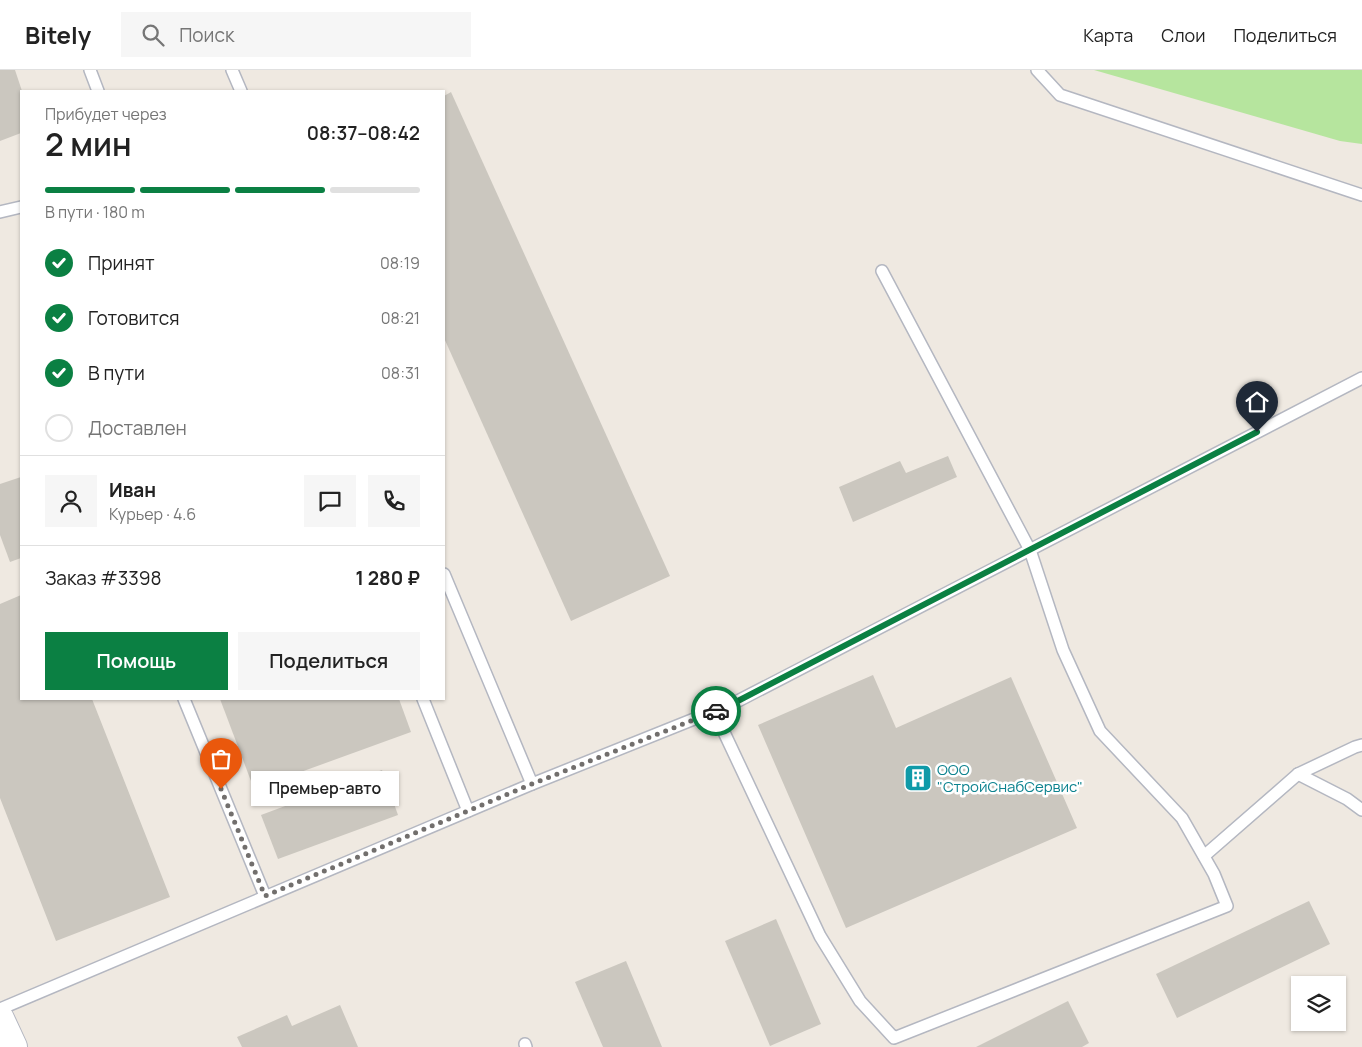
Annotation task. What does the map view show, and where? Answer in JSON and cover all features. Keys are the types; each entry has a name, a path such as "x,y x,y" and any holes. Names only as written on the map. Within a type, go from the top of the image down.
{"main road":[{"path":"0,1019 13,1047"}],"lane":[{"path":"90,70 98,90"},
{"path":"232,70 241,90"},
{"path":"1036,70 1060,95 1362,195"},
{"path":"0,212 20,207"},
{"path":"714,711 820,936 860,1001 894,1038 1228,906 1214,874 1182,818 1100,731 1063,650 1030,550 882,271"},
{"path":"0,1008 532,784 734,703 1362,378"},
{"path":"445,576 532,784"},
{"path":"184,700 265,896"},
{"path":"423,700 468,811"},
{"path":"1204,856 1298,774 1362,745"},
{"path":"1298,774 1347,799 1362,810"}],"green space":[{"path":"1094,70 1362,70 1362,144 1340,141"}],"building":[{"path":"0,70 15,70 22,90 20,90 20,133 0,141"},
{"path":"451,92 670,576 571,621 445,340 445,95"},
{"path":"948,456 957,477 853,522 839,487 900,461 906,473"},
{"path":"20,477 20,558 10,562 0,535 0,484"},
{"path":"20,595 20,700 92,700 170,897 56,941 0,798 0,604"},
{"name":"ООО \"СтройСнабСервис\"","path":"873,675 896,728 1011,677 1077,828 846,928 758,725"},
{"path":"220,700 399,700 411,732 254,789"},
{"path":"382,770 398,815 278,859 261,815"},
{"path":"1309,901 1330,944 1177,1018 1156,974"},
{"path":"776,919 821,1024 770,1046 725,941"},
{"path":"626,961 662,1047 603,1047 575,982"},
{"path":"1068,1001 1089,1043 1082,1047 976,1047"},
{"path":"340,1005 358,1047 242,1047 237,1037 287,1015 292,1026"}],"way so far":[{"path":"221,789 265,896 532,784 716,711"}],"place":[{"name":"ООО \"СтройСнабСервис\"","path":"918,778"},
{"name":"Премьер-авто","path":"221,789"}],"route":[{"path":"716,711 1257,432"}]}
